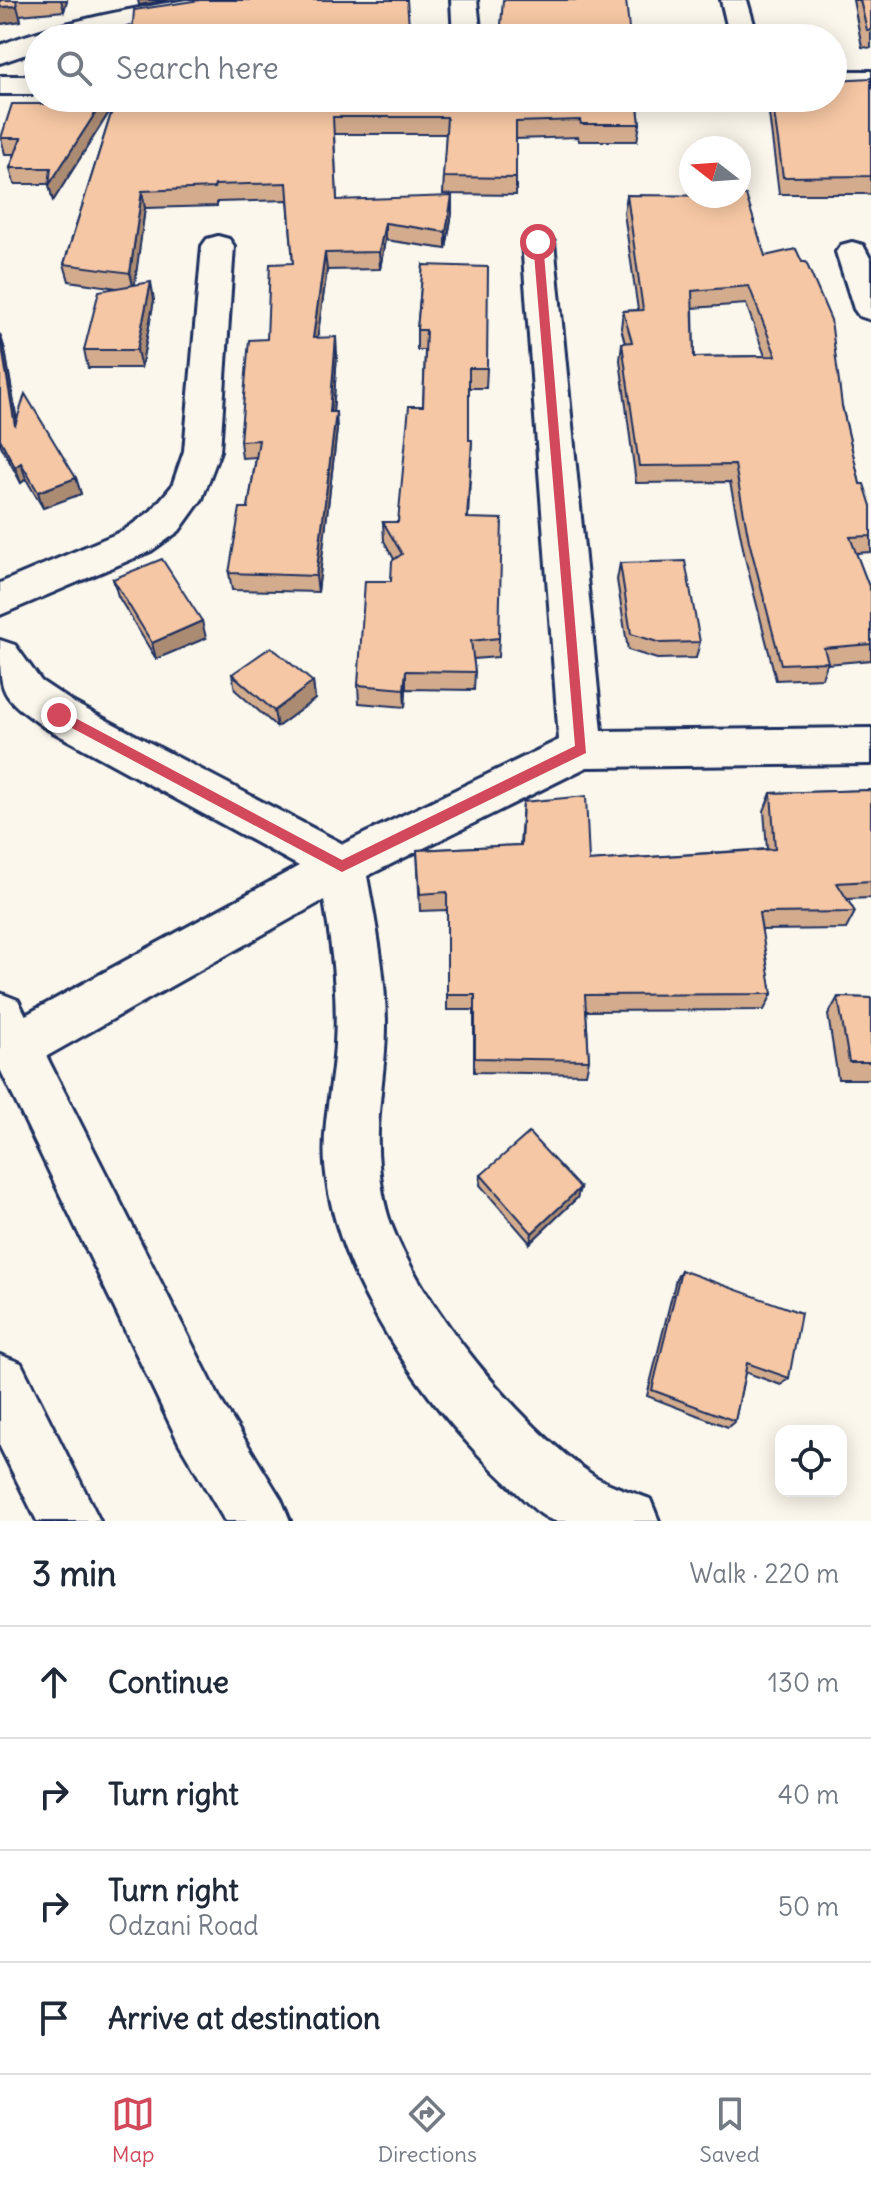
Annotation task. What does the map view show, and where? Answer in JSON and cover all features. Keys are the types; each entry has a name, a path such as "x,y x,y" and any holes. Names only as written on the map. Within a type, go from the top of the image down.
{"main road":[{"path":"102,24 239,0"},
{"path":"464,0 466,24"},
{"path":"734,0 740,24"},
{"path":"0,55 24,46"},
{"path":"847,79 871,79"},
{"path":"0,85 24,85"},
{"path":"538,242 582,749"},
{"path":"0,600 137,541 165,521 189,490 202,451 218,246"},
{"path":"852,252 871,309"},
{"path":"0,656 26,693 59,715 342,866"},
{"path":"259,1521 200,1422 8,1032 582,749 871,746"},
{"path":"342,866 358,967 360,1046 352,1122 354,1177 367,1236 407,1316 521,1456 573,1498 628,1521"},
{"path":"0,1384 69,1521"}],"building":[{"path":"0,0 16,0 17,6 0,7"},
{"path":"200,0 407,0 409,24 133,24 134,10"},
{"path":"503,0 626,0 629,24 501,24"},
{"path":"860,0 871,0 871,30 867,30"},
{"path":"871,78 871,176 783,177 774,112 847,112 847,79"},
{"path":"12,104 24,104 24,112 96,112 49,185 51,168 10,168 21,138 1,138"},
{"path":"112,112 639,112 640,124 581,124 580,120 516,122 516,178 443,177 447,117 333,117 337,200 452,196 446,232 385,223 379,252 325,253 313,338 336,337 330,412 336,412 316,576 229,573 240,508 248,508 259,440 240,441 249,340 267,339 270,264 293,263 287,183 142,191 130,273 64,264"},
{"path":"627,195 679,195 679,208 750,208 765,256 796,249 802,262 806,262 831,320 842,406 860,484 864,484 871,506 871,536 850,537 871,592 871,644 824,648 828,662 781,664 749,541 735,465 639,466 622,343 632,342 623,311 643,310","holes":["749,286 776,356 694,357 692,291"]},
{"path":"423,265 488,267 487,368 469,368 469,440 472,440 467,518 502,519 499,638 471,641 475,672 406,671 404,689 358,685 365,581 391,581 392,561 402,554 383,522 398,522 409,406 423,406 426,330 417,330"},
{"path":"151,282 137,350 84,350 99,291"},
{"path":"0,335 15,426 25,394 76,478 38,492 21,463 15,467 0,439"},
{"path":"162,559 202,621 152,643 113,579"},
{"path":"685,561 700,642 661,643 631,634 620,563"},
{"path":"271,647 313,682 274,711 232,674"},
{"path":"871,790 871,881 837,883 855,912 759,913 772,994 585,995 589,1060 475,1058 475,995 447,995 447,892 420,894 417,850 521,845 523,802 586,796 589,861 775,849 771,793"},
{"path":"838,997 871,998 871,1062 849,1062"},
{"path":"529,1133 580,1188 532,1233 481,1175"},
{"path":"681,1270 801,1313 789,1378 747,1363 735,1421 652,1390"}],"route":[{"path":"59,715 342,866 582,749 538,242"}]}
